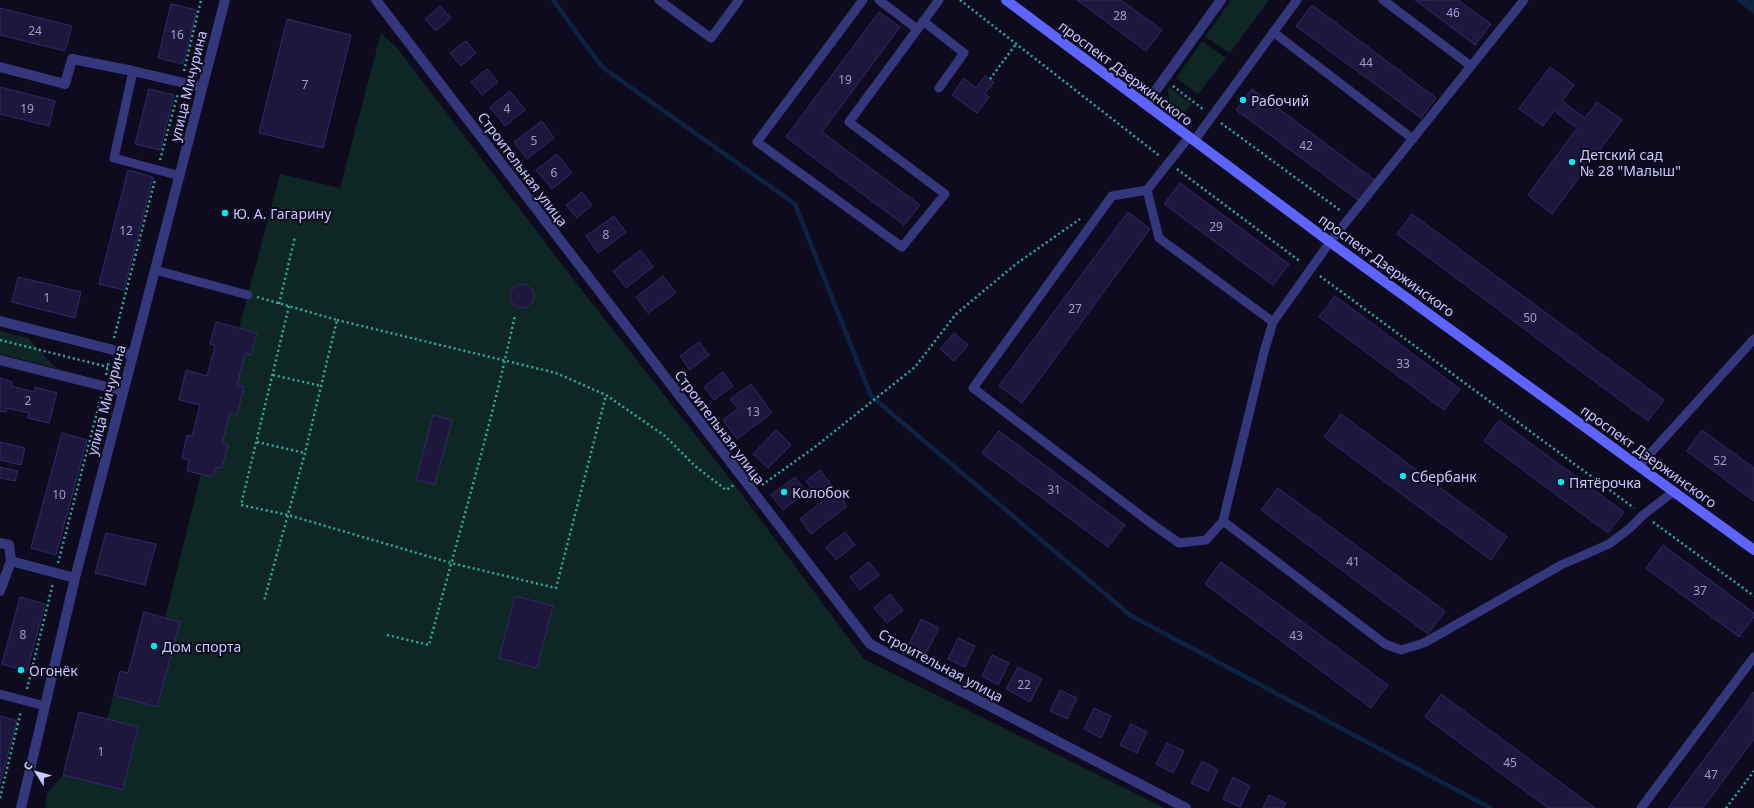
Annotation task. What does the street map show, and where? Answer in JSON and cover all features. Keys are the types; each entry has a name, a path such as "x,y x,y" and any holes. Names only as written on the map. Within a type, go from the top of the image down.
{"street":[{"name":"улица Мичурина","path":"21,808 75,578 180,176 201,87 225,0"},
{"name":"Строительная улица","path":"376,0 870,644 1186,808"},
{"name":"проспект Дзержинского","path":"1006,0 1330,242 1754,550"},
{"path":"1146,104 1163,78 1221,0"},
{"path":"0,67 65,84 72,59 133,71 201,87"},
{"path":"0,321 133,354"},
{"path":"0,360 123,391"},
{"path":"0,543 9,545 12,561 0,591"},
{"path":"12,561 75,578"}],"lane":[{"path":"659,0 711,38 739,0"},
{"path":"863,0 757,142 902,248 945,194 849,122 939,0"},
{"path":"878,0 964,53 938,88"},
{"path":"1297,0 1212,117 1168,162 1147,190 1112,196 973,388 1179,543 1206,540 1223,521 1264,352 1273,322 1330,242 1524,0"},
{"path":"1383,0 1471,66"},
{"path":"1273,32 1413,139"},
{"path":"133,71 114,158 180,176"},
{"path":"1147,190 1159,238 1273,322"},
{"path":"155,270 248,295"},
{"path":"1639,466 1754,339"},
{"path":"1223,521 1385,644 1401,650 1424,643 1561,565 1609,544 1673,492"},
{"path":"1641,808 1754,657"},
{"path":"0,694 45,706"}],"path":[{"path":"960,0 1168,162 1311,270 1754,596"},
{"path":"990,79 1016,44"},
{"path":"1163,78 1212,117 1350,218"},
{"path":"752,492 815,447 890,388 915,367 956,314 1016,264 1086,214"},
{"path":"279,304 295,237"},
{"path":"248,295 337,320 556,373 606,394 665,436 695,466 726,490 742,479"},
{"path":"289,306 242,505 288,515 451,563 556,588 606,394"},
{"path":"387,635 429,645 479,465 515,315"},
{"path":"264,601 305,453 337,320"},
{"path":"0,340 108,367"},
{"path":"273,375 321,386"},
{"path":"257,442 305,453"},
{"path":"1726,808 1754,772"}],"green space":[{"path":"1231,0 1269,0 1230,53 1205,37"},
{"path":"381,33 398,49 570,275 734,484 864,659 1165,808 45,808 47,793 63,775 79,712 107,719 120,671 128,673 144,612 165,618 201,474 213,477 230,413 237,415 244,388 237,385 245,353 251,355 257,333 239,328 280,174 340,188"},
{"path":"1202,41 1226,58 1198,94 1176,78"},
{"path":"1169,87 1191,104 1179,119 1170,111"},
{"path":"0,331 28,338 56,368 0,354"}],"water":[{"path":"1736,0 1754,0 1754,14"}],"building":[{"path":"1077,0 1121,0 1162,30 1146,51"},
{"path":"1415,0 1458,0 1491,24 1475,45"},
{"path":"171,4 197,10 183,64 158,58"},
{"path":"1312,5 1436,98 1421,118 1296,26"},
{"path":"440,6 451,18 436,31 425,19"},
{"path":"0,8 72,26 65,51 0,35"},
{"path":"879,12 900,27 822,132 920,205 904,225 786,137"},
{"path":"287,19 351,35 323,148 259,133"},
{"path":"466,41 476,53 461,66 450,53"},
{"name":"Детский сад № 28 \"Малыш\"","path":"1550,67 1574,85 1562,101 1585,118 1597,102 1622,120 1552,214 1528,195 1577,128 1554,111 1543,126 1519,109"},
{"path":"487,69 498,82 482,95 471,82"},
{"path":"985,76 994,82 985,94 989,97 977,113 952,95 964,78 976,88"},
{"path":"0,87 55,101 49,126 0,114"},
{"path":"149,89 174,95 160,150 135,144"},
{"path":"1252,89 1376,181 1361,202 1236,110"},
{"path":"510,91 525,110 505,126 490,107"},
{"path":"542,121 554,138 527,159 514,142"},
{"path":"557,154 572,173 552,189 536,170"},
{"path":"128,170 153,177 124,290 99,284"},
{"path":"1180,183 1289,264 1273,285 1164,204"},
{"path":"582,192 592,205 577,218 566,205"},
{"path":"1128,212 1150,229 1022,403 999,386"},
{"path":"1412,214 1664,400 1648,421 1397,234"},
{"path":"614,216 626,232 598,253 586,236"},
{"path":"641,250 653,267 626,288 613,271"},
{"path":"663,276 676,293 648,313 636,297"},
{"path":"18,277 81,292 75,318 12,302"},
{"path":"522,284 530,288 534,296 530,304 522,308 514,304 510,296 514,288"},
{"path":"1335,296 1460,389 1444,410 1319,317"},
{"path":"216,322 257,333 251,355 245,353 237,385 244,387 237,415 230,413 222,444 228,445 222,468 216,467 213,477 187,471 189,460 182,458 187,435 192,436 200,405 179,400 186,370 207,376 215,346 210,344"},
{"path":"954,333 968,345 954,361 940,349"},
{"path":"699,342 709,355 690,370 680,356"},
{"path":"723,372 733,386 714,400 704,387"},
{"path":"0,378 12,382 11,386 34,392 35,387 57,393 49,423 28,418 29,413 7,408 6,412 0,411"},
{"path":"751,384 772,413 737,439 723,420 738,409 730,399"},
{"path":"1341,414 1507,537 1491,560 1324,437"},
{"path":"433,415 452,420 435,484 416,480"},
{"path":"1499,420 1624,512 1608,533 1484,441"},
{"path":"776,430 791,445 768,468 753,454"},
{"path":"1702,430 1754,468 1754,501 1687,451"},
{"path":"999,431 1125,525 1108,547 982,453"},
{"path":"62,433 87,440 56,555 31,548"},
{"path":"0,442 25,448 21,465 0,460"},
{"path":"0,467 18,471 15,481 0,478"},
{"path":"820,470 847,506 811,534 800,519 822,502 806,481"},
{"path":"795,477 806,492 783,510 771,495"},
{"path":"1278,488 1445,611 1428,634 1261,510"},
{"path":"845,532 855,545 836,560 826,547"},
{"path":"106,533 156,544 145,585 95,573"},
{"path":"1663,545 1754,613 1754,617 1739,637 1646,568"},
{"path":"869,562 879,575 860,590 850,577"},
{"path":"1221,562 1388,685 1371,708 1205,584"},
{"path":"890,594 903,610 887,623 874,608"},
{"path":"515,596 553,606 537,668 499,658"},
{"path":"20,597 45,604 27,671 2,664"},
{"name":"Дом спорта","path":"144,612 180,622 157,707 114,695 120,671 128,673"},
{"path":"921,619 939,628 926,653 909,644"},
{"path":"958,638 975,646 965,667 948,659"},
{"path":"992,655 1009,663 998,685 982,676"},
{"path":"1018,667 1042,679 1030,702 1006,689"},
{"path":"1060,690 1077,698 1067,719 1050,711"},
{"path":"1754,692 1754,739 1703,808 1668,808"},
{"path":"1441,694 1595,808 1548,808 1425,717"},
{"path":"1094,708 1111,716 1101,738 1084,729"},
{"path":"79,712 138,727 123,790 63,775"},
{"path":"0,716 17,721 0,783"},
{"path":"1131,724 1147,732 1137,753 1120,745"},
{"path":"1167,743 1184,751 1173,773 1156,764"},
{"path":"1202,761 1218,770 1208,791 1191,783"},
{"path":"1233,777 1250,786 1240,807 1223,799"},
{"path":"1269,795 1286,803 1283,808 1263,808"}],"waterway":[{"path":"553,0 602,67 795,204 871,396 1130,615 1490,808"}],"place":[{"name":"Рабочий","path":"1243,100"},
{"name":"Детский сад № 28 \"Малыш\"","path":"1572,162"},
{"name":"Ю. А. Гагарину","path":"225,213"},
{"name":"Сбербанк","path":"1403,476"},
{"name":"Пятёрочка","path":"1561,482"},
{"name":"Колобок","path":"784,492"},
{"name":"Дом спорта","path":"154,646"},
{"name":"Огонёк","path":"21,670"}]}
